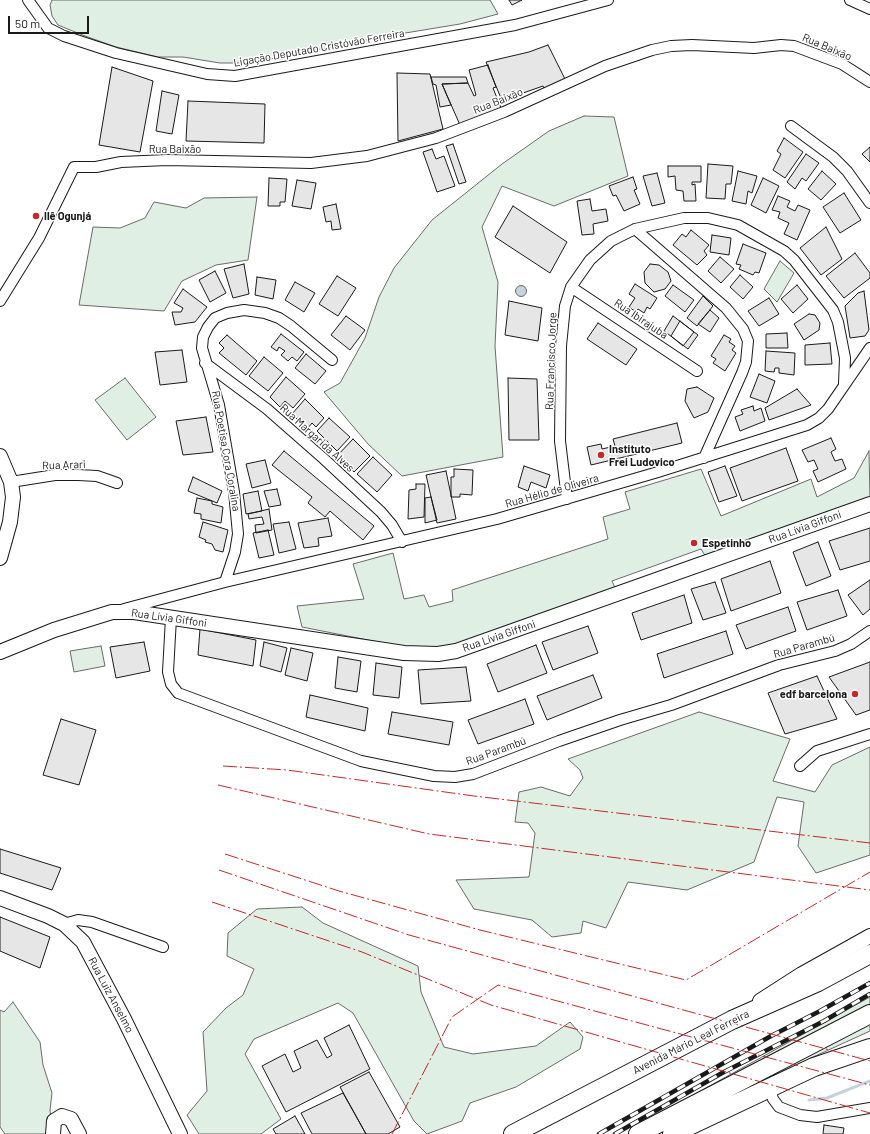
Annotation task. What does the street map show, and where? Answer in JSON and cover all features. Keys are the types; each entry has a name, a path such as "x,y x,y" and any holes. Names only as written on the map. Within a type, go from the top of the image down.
{"highway":[{"name":"Avenida Mário Leal Ferreira","path":"513,1134 732,1020 818,982 870,954"},
{"path":"638,1134 870,1014"},
{"path":"672,1134 814,1067 870,1048"}],"street":[{"name":"Ligação Deputado Cristóvão Ferreira","path":"28,0 48,28 64,36 116,53 207,74 235,76 515,25 608,0"},
{"path":"850,0 870,9"},
{"name":"Rua Baixão","path":"0,300 39,238 74,167 96,167 121,162 167,160 311,163 368,156 436,138 504,112 605,66 652,50 671,46 692,45 754,48 781,45 794,46 842,64 870,82"},
{"path":"791,126 833,157 847,171 870,203"},
{"name":"Rua Francisco Jorge","path":"567,499 560,441 562,325 565,306 572,287 590,260 611,241 635,229 684,218 708,218 738,225 784,251 794,260 824,298 835,316 844,358 844,384"},
{"path":"635,229 726,308 743,329 748,341 746,362 742,373 704,458"},
{"name":"Rua Ibirajuba","path":"572,287 697,371"},
{"name":"Rua Poetisa Cora Coralina","path":"225,582 235,552 238,534 234,492 219,404 202,348 203,337 208,326 216,318 227,313 244,310 265,313 279,318 332,360"},
{"name":"Rua Hélio de Oliveira","path":"225,582 497,519 704,458 807,425 819,418 828,410 844,384 870,348"},
{"name":"Rua Margarida Alves","path":"206,363 267,409 341,475 392,524 402,542"},
{"path":"0,456 11,482 13,496 12,511 0,558"},
{"name":"Rua Arari","path":"11,482 55,475 78,475 97,476 117,483"},
{"name":"Rua Lívia Giffoni","path":"112,612 134,612 404,654 438,654 456,651 870,504"},
{"path":"0,652 54,630 112,612 225,582"},
{"name":"Rua Parambú","path":"171,618 168,672 171,684 178,693 361,761 434,776 455,777 473,774 559,741 620,720 671,705 779,666 835,651 851,644 870,631"},
{"path":"800,766 817,751 870,734"},
{"name":"Rua Luiz Anselmo","path":"0,898 48,916 64,924 83,942 124,1019 180,1134"},
{"path":"64,924 78,920 92,922 163,947"},
{"path":"732,1020 802,974 870,936"},
{"path":"814,1067 870,1039"},
{"path":"770,1089 773,1099 779,1108 800,1115 817,1117 870,1108"},
{"path":"53,1134 54,1121 62,1116 71,1119 78,1134"}],"green space":[{"path":"52,0 490,0 498,14 460,24 381,37 251,63 220,63 183,57 158,57 116,47 85,36 58,25 52,16 50,5"},
{"path":"584,116 614,117 628,176 554,206 502,186 482,227 498,282 495,346 503,457 402,476 368,444 324,392 340,383 365,338 379,297 394,268 432,220 502,164 549,131"},
{"path":"257,197 248,260 216,265 182,281 164,311 79,305 93,227 120,228 145,218 154,202 186,208 204,198"},
{"path":"780,261 794,273 777,302 764,289"},
{"path":"125,378 156,417 127,440 95,400"},
{"path":"869,451 870,500 706,557 701,549 612,581 616,590 448,648 403,647 302,627 297,606 364,599 353,564 393,553 404,599 424,595 429,607 453,601 452,590 608,539 603,517 630,509 625,492 701,469 721,516 811,479 817,497 854,478"},
{"path":"101,646 105,666 74,672 70,651"},
{"path":"699,712 790,739 773,781 815,792 832,765 870,747 870,855 816,873 798,846 804,802 777,797 754,862 687,890 628,882 606,928 583,921 581,933 552,937 532,920 474,909 456,880 529,877 535,833 528,823 515,822 519,792 541,787 570,796 583,778 580,770 568,759"},
{"path":"302,907 323,923 418,966 421,992 444,1047 473,1054 536,1046 570,1022 583,1037 580,1049 516,1087 470,1103 462,1121 427,1134 414,1121 353,1013 338,1003 254,1039 245,1054 281,1119 261,1134 199,1134 187,1115 207,1091 203,1032 226,1008 243,995 254,969 227,956 228,933 257,909"},
{"path":"870,997 870,1004 688,1098"},
{"path":"13,1002 40,1042 43,1065 52,1093 50,1110 53,1134 5,1134 0,1127 0,1010 4,1012"},
{"path":"870,1023 870,1031 730,1095"}],"shaded area":[{"path":"521,285 525,287 527,291 525,295 521,297 517,295 515,291 517,287"}],"building":[{"path":"509,0 522,0 512,5"},
{"path":"548,45 566,81 544,88 543,86 506,99 507,102 503,103 486,62 529,52"},
{"path":"488,65 496,87 493,88 501,108 460,125 442,84 468,83 474,96 476,95 469,70"},
{"path":"112,67 153,81 140,152 99,145"},
{"path":"397,73 430,74 443,129 398,141"},
{"path":"431,77 466,77 468,83 442,84 451,105 440,107 436,85 433,84"},
{"path":"162,91 179,95 172,134 156,131"},
{"path":"188,101 265,104 264,143 186,141"},
{"path":"784,138 803,152 785,178 773,170 781,154 777,151"},
{"path":"453,144 466,182 459,184 446,146"},
{"path":"870,147 870,162 862,154"},
{"path":"432,149 436,159 444,156 455,186 437,192 423,152"},
{"path":"806,154 819,163 806,181 802,178 795,189 787,182"},
{"path":"708,164 733,166 731,184 726,184 725,199 706,198"},
{"path":"668,166 701,166 701,182 692,182 692,185 695,184 696,201 684,201 683,191 676,190 675,176 668,177"},
{"path":"738,171 757,176 752,193 748,191 746,204 732,201"},
{"path":"822,171 836,184 821,200 808,189"},
{"path":"657,173 665,203 652,206 643,176"},
{"path":"633,177 637,189 634,190 640,204 624,211 616,195 613,196 609,186"},
{"path":"269,178 287,179 285,202 280,202 280,206 268,206"},
{"path":"763,178 779,186 766,213 751,205"},
{"path":"297,180 316,183 311,209 292,206"},
{"path":"844,193 861,220 840,233 823,207"},
{"path":"778,196 790,201 787,207 795,211 798,205 810,210 797,240 784,234 789,223 778,218 780,212 772,210"},
{"path":"590,199 592,211 606,209 608,221 593,224 594,234 582,235 577,201"},
{"path":"336,204 341,229 332,230 331,221 326,222 323,207"},
{"path":"513,206 567,242 550,273 495,237"},
{"path":"826,227 842,259 821,275 800,248"},
{"path":"691,230 709,245 704,251 707,255 697,265 673,245 682,234 686,237"},
{"path":"712,235 731,238 729,255 710,252"},
{"path":"743,244 766,253 759,273 755,272 753,275 739,269 741,265 736,264"},
{"path":"855,253 870,273 870,278 844,298 826,276"},
{"path":"720,257 734,269 721,283 708,271"},
{"path":"244,264 249,294 233,298 224,269"},
{"path":"650,264 659,265 668,272 671,281 665,289 654,292 645,283 644,272"},
{"path":"215,271 226,293 210,302 199,280"},
{"path":"740,275 753,287 743,299 730,287"},
{"path":"337,276 356,288 338,316 319,304"},
{"path":"257,277 276,280 273,299 255,295"},
{"path":"295,282 315,293 304,312 285,300"},
{"path":"635,284 657,298 650,309 647,307 644,313 638,309 636,312 629,307 635,298 629,294"},
{"path":"673,285 694,300 685,312 665,296"},
{"path":"797,285 808,299 793,313 781,299"},
{"path":"183,289 207,307 195,322 175,325 172,312 181,312 183,308 174,303"},
{"path":"864,291 869,330 865,336 850,338 845,306 858,293"},
{"path":"703,296 713,306 697,326 687,318"},
{"path":"769,298 779,314 759,326 748,311"},
{"path":"509,301 542,308 538,341 505,335"},
{"path":"710,310 719,318 710,332 698,324"},
{"path":"809,314 815,315 820,323 819,330 804,340 794,324"},
{"path":"346,316 365,330 350,350 331,335"},
{"path":"673,316 698,335 688,349 664,331"},
{"path":"680,321 694,332 683,346 671,336"},
{"path":"598,323 637,349 626,365 587,339"},
{"path":"787,333 788,348 766,348 766,334"},
{"path":"281,334 304,352 297,361 292,357 288,361 281,355 285,351 279,347 277,351 271,347"},
{"path":"227,335 257,361 246,375 219,353 224,348 219,343"},
{"path":"724,335 731,339 729,342 735,346 732,350 736,353 725,371 713,363 716,359 711,356"},
{"path":"830,343 832,364 805,365 805,345"},
{"path":"182,350 187,382 160,385 155,352"},
{"path":"766,351 795,353 794,375 779,373 779,368 775,368 774,372 765,371"},
{"path":"306,354 326,371 315,384 295,368"},
{"path":"264,357 283,373 268,391 249,376"},
{"path":"759,374 775,381 767,403 750,397"},
{"path":"286,377 305,394 293,408 285,401 280,407 270,397"},
{"path":"508,378 537,379 539,440 509,440"},
{"path":"697,387 714,398 708,412 694,418 685,401 687,389"},
{"path":"797,389 811,405 769,420 765,408"},
{"path":"305,399 324,418 316,427 312,423 307,429 292,414"},
{"path":"753,406 754,411 761,408 765,421 740,431 735,417 743,414 741,410"},
{"path":"206,417 213,452 183,455 176,421"},
{"path":"329,418 350,437 337,451 317,431"},
{"path":"677,423 682,443 591,465 587,447 601,444 602,449 615,446 613,439"},
{"path":"831,438 836,449 831,452 835,461 842,459 846,469 818,482 813,471 818,469 814,460 808,462 802,450"},
{"path":"353,439 370,456 354,472 337,456"},
{"path":"786,448 798,481 742,501 730,468"},
{"path":"284,451 374,526 363,540 330,511 325,517 308,503 312,497 272,465"},
{"path":"373,457 392,475 377,492 357,474"},
{"path":"265,460 271,483 252,488 246,464"},
{"path":"524,466 550,475 546,488 531,482 528,491 518,487"},
{"path":"725,466 737,496 719,502 708,472"},
{"path":"454,469 473,470 472,495 460,494 460,497 451,497 451,477 454,477"},
{"path":"446,471 456,519 437,523 426,475"},
{"path":"193,477 222,491 217,503 188,491"},
{"path":"416,484 425,484 424,517 408,519 409,490 416,489"},
{"path":"277,489 281,505 269,507 264,491"},
{"path":"258,491 262,511 246,514 243,494"},
{"path":"431,497 437,520 425,523 425,498"},
{"path":"197,498 212,501 212,504 223,507 221,523 201,519 201,514 194,513"},
{"path":"269,509 272,530 256,533 255,525 264,524 262,517 249,519 248,514"},
{"path":"328,518 332,536 318,538 319,546 304,548 298,523"},
{"path":"203,522 228,530 223,552 215,550 212,544 205,542 206,540 199,537"},
{"path":"289,522 296,549 279,553 273,524"},
{"path":"870,528 870,561 840,570 829,541"},
{"path":"268,530 274,555 259,558 253,533"},
{"path":"818,542 831,576 806,586 793,552"},
{"path":"770,561 781,593 731,611 721,579"},
{"path":"870,580 870,609 863,615 848,595"},
{"path":"715,582 726,613 703,620 691,589"},
{"path":"838,590 847,616 807,630 797,602"},
{"path":"684,595 692,623 641,640 632,613"},
{"path":"788,607 796,631 746,649 736,625"},
{"path":"588,626 598,653 553,670 542,642"},
{"path":"200,629 256,640 253,666 198,655"},
{"path":"726,631 733,654 664,678 657,654"},
{"path":"144,642 150,671 116,678 110,647"},
{"path":"264,642 287,648 281,672 260,666"},
{"path":"536,645 547,673 498,692 487,664"},
{"path":"291,648 313,653 307,681 285,675"},
{"path":"338,657 361,661 357,692 335,688"},
{"name":"edf barcelona","path":"870,662 870,710 856,715 829,677"},
{"path":"376,663 402,667 399,698 373,695"},
{"path":"466,667 471,701 421,704 418,670"},
{"path":"593,675 602,698 547,720 537,696"},
{"path":"817,676 837,719 785,734 768,693"},
{"path":"310,695 368,708 365,731 306,717"},
{"path":"525,699 534,724 478,744 468,720"},
{"path":"392,712 453,722 449,745 388,734"},
{"path":"61,719 96,730 79,785 43,775"},
{"path":"0,849 61,868 52,890 0,873"},
{"path":"0,917 50,937 40,968 0,951"},
{"path":"349,1025 370,1069 286,1112 262,1066 285,1054 293,1072 301,1068 294,1051 317,1040 327,1058 332,1055 324,1038"},
{"path":"369,1072 400,1127 388,1134 366,1134 340,1087"},
{"path":"343,1093 366,1134 312,1134 301,1113"},
{"path":"295,1116 305,1134 276,1134 273,1129"},
{"path":"824,1125 844,1128 843,1134 823,1134"}],"waterway":[{"path":"809,1100 827,1098 870,1081"}],"railway":[{"path":"599,1134 771,1036 870,983"},
{"path":"615,1134 722,1073 824,1021 870,994"}],"power":[{"path":"223,766 287,770 474,796 870,843"},
{"path":"218,785 429,834 870,890"},
{"path":"225,854 339,891 480,930 686,980 870,872"},
{"path":"219,870 409,935 870,1061"},
{"path":"212,902 362,952 491,1005 870,1113"},
{"path":"392,1134 452,1017 498,985 870,1085"}],"place":[{"name":"Ilê Ogunjá","path":"36,216"},
{"name":"Instituto Frei Ludovico","path":"601,455"},
{"name":"Espetinho","path":"694,543"},
{"name":"edf barcelona","path":"855,694"}]}
